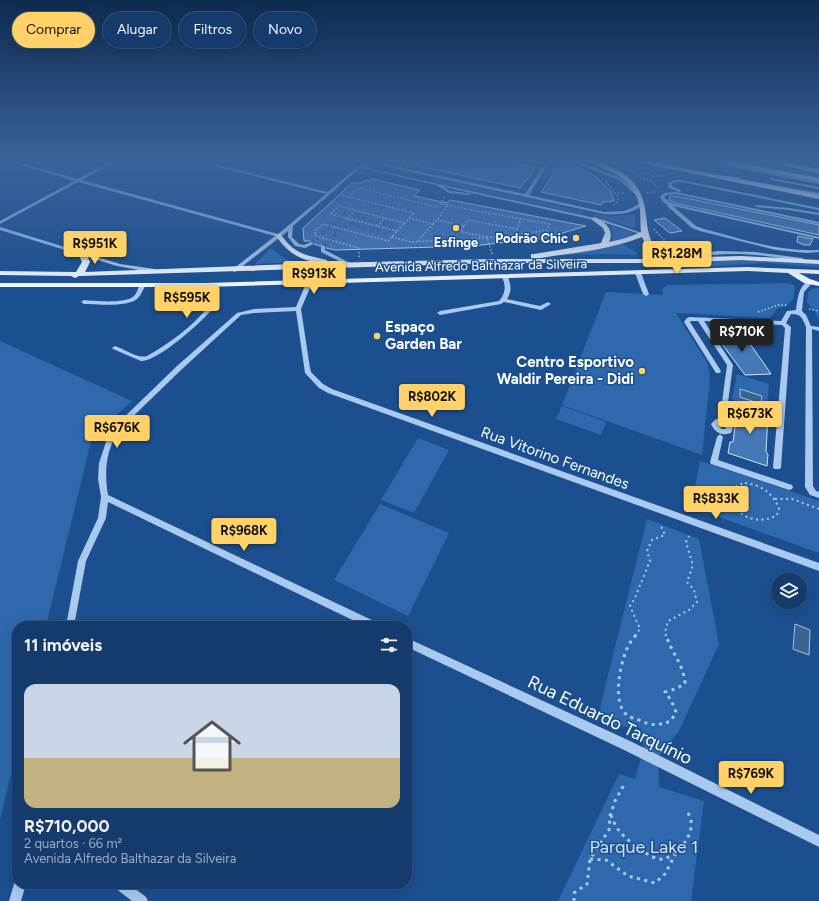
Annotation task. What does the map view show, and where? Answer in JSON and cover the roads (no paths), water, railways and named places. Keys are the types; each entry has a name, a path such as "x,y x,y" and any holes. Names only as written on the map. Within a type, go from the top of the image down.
{"main road":[{"path":"641,201 643,234 653,251 664,260 696,270"},
{"path":"594,219 601,223 608,232 608,236 603,245"},
{"path":"494,261 565,252 628,240 643,234"},
{"path":"279,236 288,249 295,255 340,265"},
{"path":"0,284 63,281 82,270 86,262 82,254"},
{"name":"Avenida Alfredo Balthazar da Silveira","path":"0,273 77,274 161,272 494,261 741,258 819,262"},
{"path":"126,286 135,284 219,280 235,270"},
{"name":"Avenida Alfredo Balthazar da Silveira","path":"0,284 142,286 505,277 696,270 783,270 819,272"},
{"path":"783,270 810,282 819,284"}],"street":[{"path":"0,223 40,201"},
{"path":"151,201 279,236"},
{"path":"235,270 279,236 320,201"},
{"path":"513,201 594,219 643,234"},
{"path":"549,201 608,213 622,213 630,211 642,204"},
{"path":"664,201 674,205 819,238"},
{"path":"664,201 694,226 702,230 788,250 806,253 819,251"},
{"path":"714,201 819,223"},
{"path":"726,201 740,204 789,208 819,214"},
{"path":"783,201 819,208"},
{"path":"585,217 590,210"},
{"path":"291,226 290,238 296,245 305,247 312,243"},
{"path":"0,228 119,265 161,272"},
{"path":"323,248 323,251 351,265"},
{"path":"638,273 646,294"},
{"path":"440,313 502,302 507,295 508,286 505,277"},
{"path":"71,621 82,561 102,518 105,497 102,479 102,463 110,439 117,428 179,368 239,314 254,311 298,309 310,281"},
{"path":"810,282 803,288 800,294 799,312 808,324 819,329"},
{"path":"115,348 140,359 149,359 197,322 212,306 208,300 204,298 170,297 167,293 170,285"},
{"path":"84,302 122,302 130,300 136,297 142,286"},
{"path":"504,300 541,308 548,304"},
{"name":"Rua Vitorino Fernandes","path":"298,309 308,373 321,386 330,391 819,567"},
{"path":"785,320 790,312 799,312"},
{"path":"718,371 687,322 689,318 785,320"},
{"path":"700,319 730,365 721,419 714,424 721,433"},
{"path":"777,467 788,327 785,320"},
{"path":"808,324 809,488 813,493 819,495"},
{"path":"721,419 730,429 721,433"},
{"path":"721,433 714,462 789,487"},
{"path":"105,497 365,621"},
{"name":"Rua Eduardo Tarquínio","path":"412,644 626,745 819,841"},
{"path":"15,901 19,889"},
{"path":"125,889 142,901"}],"tunnel":[{"path":"311,243 346,213 394,226 386,233 352,224 346,224 323,247"}],"place":[{"name":"Esfinge","path":"456,228"},
{"name":"Podrão Chic","path":"576,238"},
{"name":"Espaço Garden Bar","path":"377,336"},
{"name":"Centro Esportivo Waldir Pereira - Didi","path":"642,371"}],"park label":[{"name":"Parque Lake 1","path":"644,847"}]}
